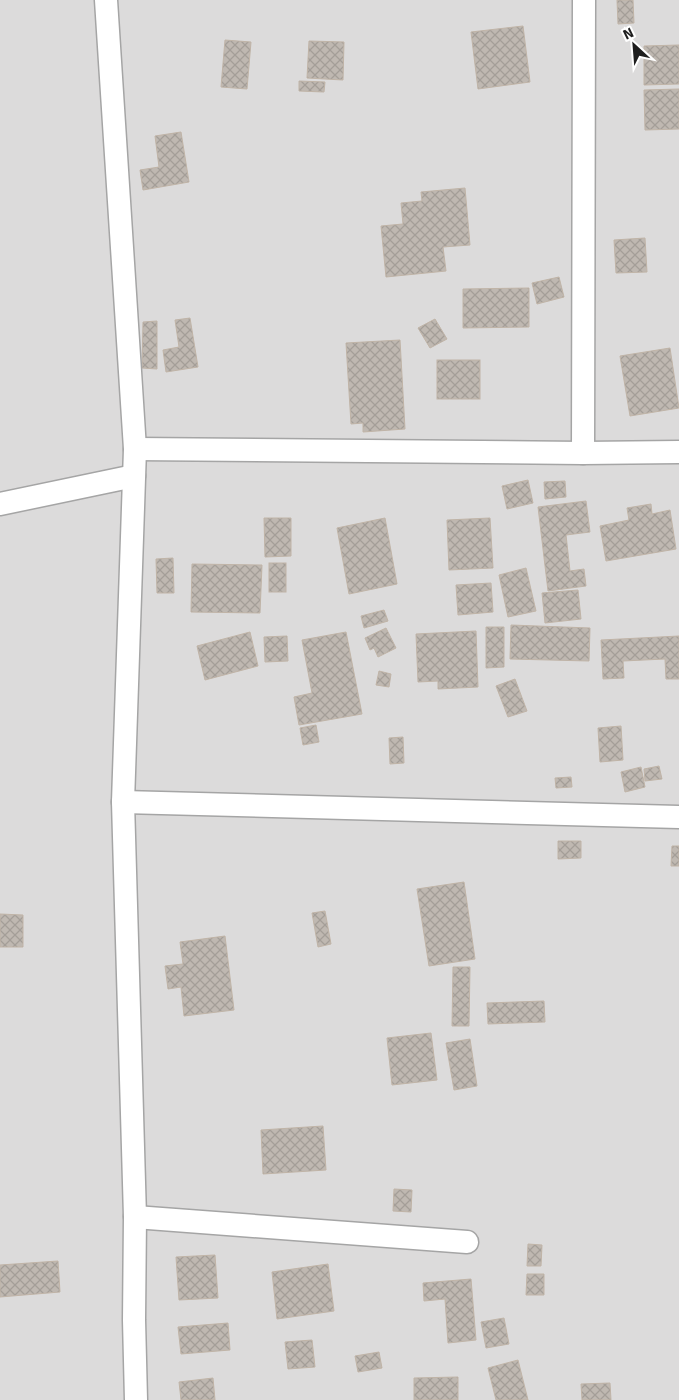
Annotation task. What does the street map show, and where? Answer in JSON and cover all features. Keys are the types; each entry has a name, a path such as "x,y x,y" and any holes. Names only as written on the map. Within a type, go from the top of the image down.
{"street":[{"path":"106,0 135,448 123,802 135,1216 134,1320 136,1400"},
{"path":"583,454 584,0"},
{"path":"135,448 583,454 679,452"},
{"path":"0,504 134,476"},
{"path":"123,802 679,817"},
{"path":"135,1216 466,1242"}],"shaded area":[{"path":"0,0 679,0 679,1400 0,1400"}],"building":[{"path":"617,0 633,0 634,23 618,24"},
{"path":"523,26 530,82 478,89 471,32"},
{"path":"225,40 251,42 247,89 221,87"},
{"path":"309,41 344,42 343,80 307,78"},
{"path":"679,45 679,84 644,85 644,46"},
{"path":"299,81 325,82 324,92 299,91"},
{"path":"679,89 679,129 645,130 644,90"},
{"path":"181,132 189,182 143,190 140,170 159,167 155,136"},
{"path":"465,188 470,245 443,247 446,271 386,277 381,226 403,224 401,203 422,201 421,192"},
{"path":"645,238 647,272 616,273 614,240"},
{"path":"559,277 564,297 537,304 532,283"},
{"path":"529,288 529,327 463,328 463,289"},
{"path":"190,318 198,367 166,372 163,350 179,347 175,320"},
{"path":"435,319 447,339 430,348 418,328"},
{"path":"157,321 157,369 142,368 143,322"},
{"path":"400,340 405,429 363,432 363,423 351,424 346,343"},
{"path":"670,348 679,408 630,416 620,356"},
{"path":"437,360 480,360 480,399 437,399"},
{"path":"528,480 533,503 507,509 502,486"},
{"path":"565,481 566,497 545,499 544,482"},
{"path":"586,501 590,532 566,535 570,571 584,569 586,586 548,591 538,507"},
{"path":"651,504 652,514 670,510 676,549 606,561 600,526 629,520 627,508"},
{"path":"264,518 291,518 291,556 265,557"},
{"path":"385,518 397,584 349,594 337,528"},
{"path":"490,518 493,568 449,570 447,520"},
{"path":"173,558 174,593 157,593 156,559"},
{"path":"269,563 286,563 286,592 269,592"},
{"path":"192,564 262,565 260,613 191,612"},
{"path":"526,568 536,611 508,617 499,575"},
{"path":"491,583 493,612 458,615 456,585"},
{"path":"578,590 581,619 545,623 542,593"},
{"path":"384,610 388,621 364,628 361,616"},
{"path":"511,625 590,628 589,661 510,659"},
{"path":"486,627 504,627 504,667 486,668"},
{"path":"386,628 396,648 378,657 374,648 370,650 365,638"},
{"path":"476,631 478,687 438,689 438,681 418,682 416,634"},
{"path":"250,632 258,666 205,680 197,646"},
{"path":"346,632 362,714 299,725 294,697 312,693 302,640"},
{"path":"287,636 288,661 265,662 264,637"},
{"path":"679,636 679,679 666,679 665,659 623,661 624,678 603,679 601,640"},
{"path":"379,671 391,674 389,687 376,685"},
{"path":"515,679 527,711 508,717 496,686"},
{"path":"316,725 319,742 303,745 300,728"},
{"path":"621,726 623,760 600,762 598,728"},
{"path":"403,737 404,763 390,764 389,738"},
{"path":"659,766 662,779 645,781 644,769"},
{"path":"641,767 645,787 625,792 621,772"},
{"path":"571,777 572,787 556,788 555,778"},
{"path":"558,841 581,841 581,858 558,859"},
{"path":"672,846 679,846 679,866 671,866"},
{"path":"464,882 475,959 429,966 417,889"},
{"path":"325,911 331,944 318,947 312,913"},
{"path":"0,914 23,915 23,947 0,947"},
{"path":"225,936 234,1010 184,1016 181,987 168,989 165,966 183,964 180,942"},
{"path":"453,967 470,967 469,1026 452,1026"},
{"path":"544,1001 545,1022 488,1024 487,1003"},
{"path":"431,1033 437,1080 392,1085 387,1038"},
{"path":"470,1039 477,1086 454,1090 446,1043"},
{"path":"323,1126 326,1170 263,1174 261,1130"},
{"path":"394,1189 412,1190 411,1212 393,1211"},
{"path":"528,1244 542,1245 541,1266 527,1266"},
{"path":"215,1255 218,1298 179,1300 176,1257"},
{"path":"58,1261 60,1292 0,1297 0,1265"},
{"path":"328,1264 334,1311 277,1319 272,1272"},
{"path":"527,1274 544,1274 544,1295 526,1295"},
{"path":"471,1279 476,1340 448,1343 445,1299 424,1301 423,1283"},
{"path":"504,1318 509,1344 486,1348 481,1322"},
{"path":"228,1323 230,1350 181,1354 178,1327"},
{"path":"312,1340 315,1367 288,1369 285,1342"},
{"path":"379,1352 382,1368 358,1372 355,1356"},
{"path":"518,1360 528,1400 496,1400 488,1368"},
{"path":"458,1377 458,1400 414,1400 414,1378"},
{"path":"213,1378 215,1400 181,1400 179,1382"},
{"path":"610,1383 611,1400 582,1400 581,1384"}]}
